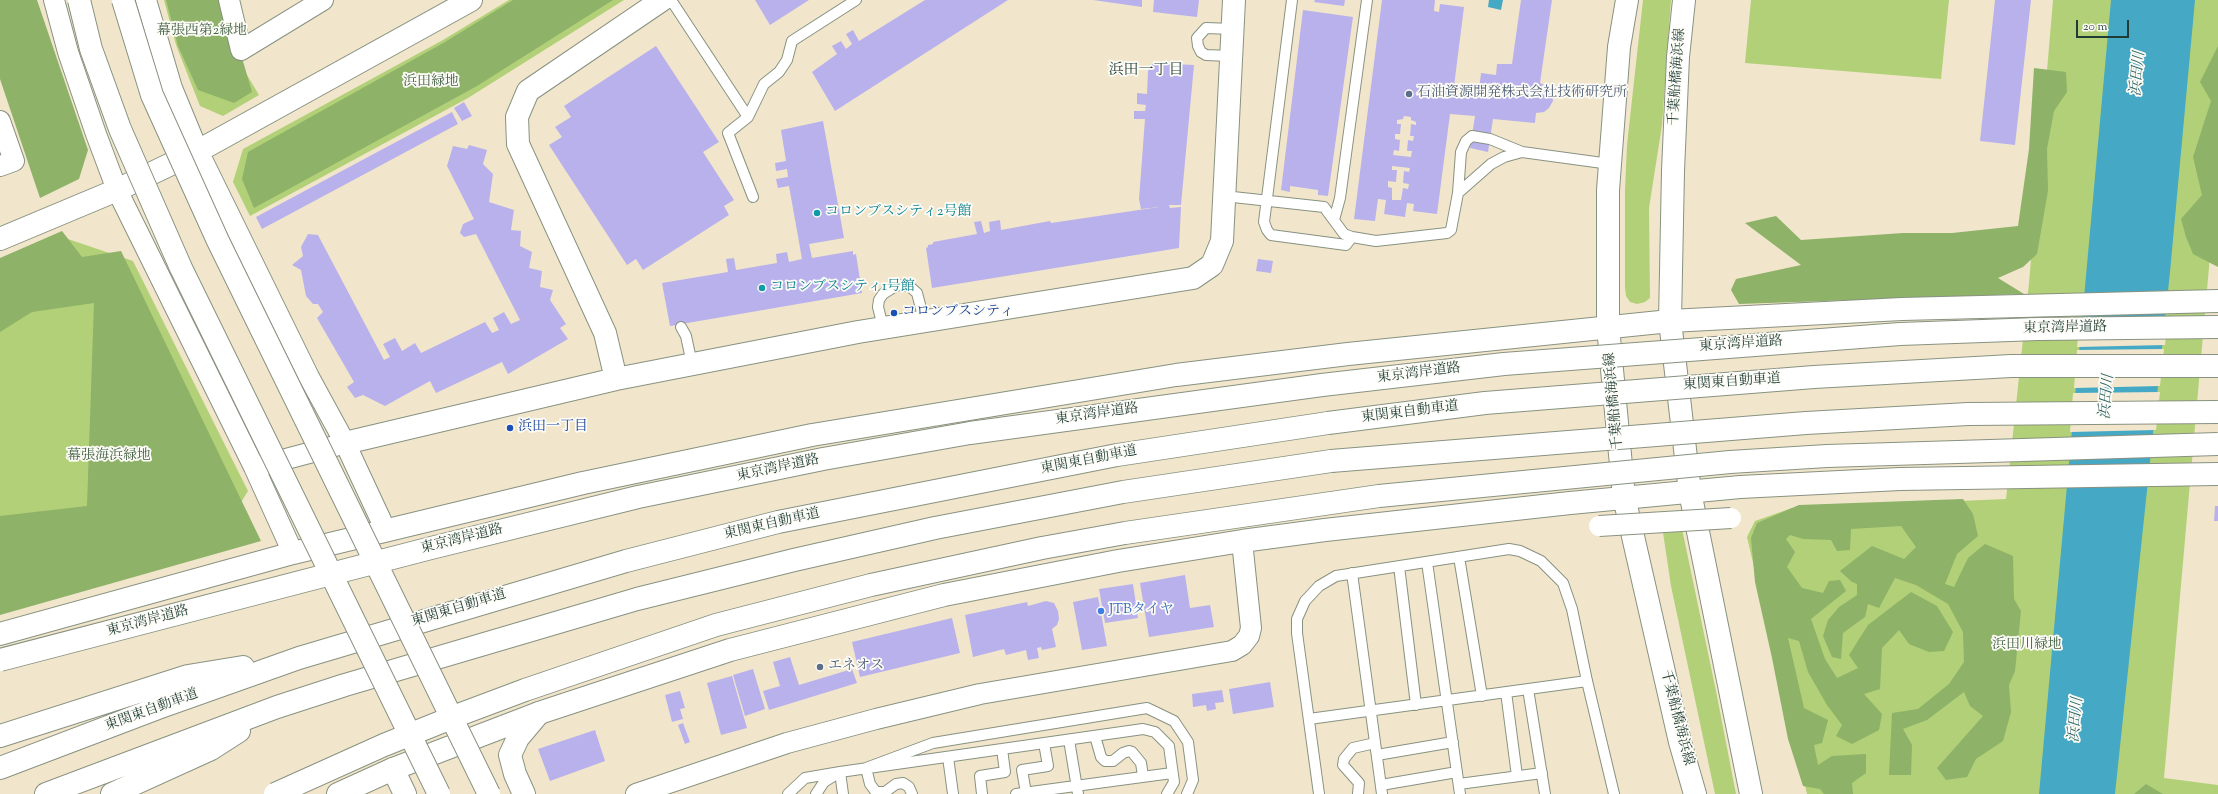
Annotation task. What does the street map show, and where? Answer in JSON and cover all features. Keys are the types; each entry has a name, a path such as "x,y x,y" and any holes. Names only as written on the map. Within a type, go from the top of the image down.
{"main road":[{"path":"79,0 91,49 120,130 181,268 439,794"},
{"path":"123,0 152,95 218,241 490,794"},
{"path":"616,379 605,333 518,144 517,117 528,91 662,0"},
{"path":"345,444 616,379 692,364 883,327 1193,278 1212,265 1219,252 1222,241 1230,56 1234,0"},
{"name":"千葉船橋海浜線","path":"1627,0 1619,47 1608,190 1608,327 1624,497 1680,742 1695,794"},
{"name":"千葉船橋海浜線","path":"1684,0 1678,56 1673,156 1670,321 1690,492 1751,794"},
{"path":"0,238 117,190 198,151 466,1"},
{"path":"0,634 293,553 583,483 812,435 1176,375 1356,353 1670,321 1902,309 2218,301"},
{"name":"東京湾岸道路","path":"0,660 431,548 638,497 823,459 970,433 1322,385 1504,364 1900,334 2038,329 2218,327"},
{"name":"東関東自動車道","path":"0,768 158,708 299,658 480,603 626,561 778,522 1117,455 1328,423 1485,403 1814,377 2011,366 2218,366"},
{"path":"46,794 277,707 345,685 637,599 794,560 928,530 1123,492 1331,461 1829,422 1968,414 2218,412"},
{"path":"275,794 384,745 475,709 716,625 871,585 1110,536 1379,496 1730,462 1835,455 2218,444"},
{"path":"338,794 393,769 539,714 730,650 833,622 951,593 1118,561 1242,541 1624,497 1900,479 2218,474"},
{"path":"0,736 188,676 299,658"},
{"path":"112,794 211,749 277,707"},
{"path":"524,794 515,774 510,755 518,738 539,714"},
{"path":"393,769 406,794"}],"street":[{"path":"54,0 68,52 93,127 117,190 254,467 293,553"},
{"path":"146,0 172,88 198,151 309,377 345,444 386,531"},
{"path":"228,0 241,50 323,0"},
{"path":"0,121 14,161 0,166"},
{"path":"254,467 345,444"},
{"path":"1599,526 1731,518"},
{"path":"636,794 787,743 876,719 980,694 1232,651 1242,645 1249,636 1251,628 1242,541"}],"lane":[{"path":"671,0 748,117"},
{"path":"753,197 728,133 748,117 764,84 779,72 787,60 792,41 856,0"},
{"path":"1292,0 1264,222 1267,230 1272,235 1346,244 1352,237"},
{"path":"1334,220 1340,198 1367,0"},
{"path":"1230,56 1206,55 1201,52 1198,46 1197,38 1206,28 1232,29"},
{"path":"1224,196 1324,207 1344,234 1352,237 1376,240 1446,233 1451,230 1458,193 1462,152 1466,141 1471,137 1490,138 1522,152 1610,164"},
{"path":"1458,193 1491,164 1504,157 1522,152"},
{"path":"883,327 878,307 879,300 883,294 897,285 909,286 917,293 924,320"},
{"path":"681,327 686,336 692,364"},
{"path":"1319,794 1297,633 1299,614 1305,600 1319,586 1336,576 1509,550 1520,551 1541,561 1558,576 1563,583 1572,609 1587,681 1614,794"},
{"path":"1459,557 1482,696"},
{"path":"1428,562 1460,789 1517,776 1542,773"},
{"path":"1399,566 1416,705"},
{"path":"1352,573 1382,789 1457,772"},
{"path":"1309,719 1587,681"},
{"path":"1528,689 1545,794"},
{"path":"1506,692 1517,776"},
{"path":"866,768 933,743 1147,708 1174,721 1188,742 1192,780 1187,794"},
{"path":"788,794 805,778 1143,729 1155,732 1169,746 1174,782 1168,794"},
{"path":"1095,736 1101,757 1105,761 1113,761 1123,754 1132,752 1141,763 1143,776"},
{"path":"1069,740 1077,790"},
{"path":"1377,755 1453,742"},
{"path":"1044,743 1048,766 1022,770 1021,793 1077,790 1143,776 1172,772"},
{"path":"1358,794 1359,783 1343,765 1344,759 1353,748 1375,743"},
{"path":"982,794 980,776 1005,772 1002,749"},
{"path":"948,757 953,794"},
{"path":"866,768 870,784 876,792 884,792 896,784 903,783 906,784 912,794"},
{"path":"816,794 824,782 840,772"},
{"path":"840,772 843,794"}],"green space":[{"path":"0,0 37,0 88,150 79,179 40,198 0,79"},
{"name":"幕張西第2緑地","path":"164,0 224,0 238,60 259,95 223,116 200,106 176,45"},
{"name":"幕張西第2緑地","path":"166,0 225,0 252,92 234,103 198,90 178,46"},
{"name":"浜田緑地","path":"509,0 624,0 468,98 250,216 233,182 243,149 443,40"},
{"name":"浜田緑地","path":"513,0 613,0 477,86 254,208 242,179 248,152 445,42"},
{"path":"1643,0 1671,0 1662,125 1649,208 1650,298 1645,302 1637,304 1630,302 1626,296 1625,287 1625,190 1627,145"},
{"path":"1751,0 1949,0 1941,79 1745,63"},
{"name":"浜田川緑地","path":"2053,0 2218,0 2218,165 2164,778 2218,785 2218,794 1807,794 1747,537 1755,521 1792,508 2006,499 2029,283"},
{"path":"2218,46 2218,267 2193,254 2181,219 2202,195 2193,157 2211,101 2200,82"},
{"path":"2034,68 2066,72 2067,92 2054,111 2047,149 2048,191 2037,254 2023,267 1998,278 2024,294 1739,304 1731,290 1736,279 1801,265 1745,223 1776,216 1801,240 1903,233 1952,233 2018,226 2029,149"},
{"name":"幕張海浜緑地","path":"62,231 82,257 121,251 261,541 0,615 0,516 87,506 94,303 32,312 0,332 0,258"},
{"name":"幕張海浜緑地","path":"68,239 133,261 248,491 229,522 0,602 0,265"},
{"path":"1963,499 1973,514 1978,536 1957,554 1945,584 1954,587 1968,558 1985,544 2013,556 2014,599 2021,611 2015,671 2009,685 2011,712 2003,741 1976,759 1967,777 1946,780 1937,768 1983,716 1970,706 1964,692 1927,720 1903,729 1912,745 1911,775 1889,775 1892,713 1918,709 1949,684 1964,662 1963,632 1948,604 1916,585 1895,578 1879,608 1868,604 1865,617 1843,633 1841,659 1832,657 1823,636 1828,620 1839,607 1857,595 1857,584 1852,582 1840,571 1872,546 1904,559 1916,547 1901,526 1851,529 1850,550 1837,551 1831,540 1803,539 1790,535 1786,539 1795,552 1787,567 1802,588 1823,593 1829,581 1840,580 1846,591 1811,619 1825,659 1837,678 1858,668 1849,655 1868,625 1911,592 1937,606 1953,632 1944,651 1929,652 1909,644 1899,630 1882,648 1880,689 1864,694 1882,714 1879,730 1852,744 1836,736 1842,725 1827,705 1808,672 1799,641 1788,638 1804,708 1828,720 1822,743 1814,745 1818,765 1832,756 1866,754 1866,773 1852,783 1853,794 1824,794 1820,789 1803,786 1788,739 1755,582 1751,538 1757,523 1799,505"},
{"path":"1681,524 1736,794 1715,794 1671,586 1662,526"},
{"path":"2146,784 2163,794 2134,794"}],"water":[{"path":"1489,0 1503,0 1501,10 1488,7"},
{"name":"浜田川","path":"2111,0 2195,0 2170,272 2115,794 2039,794"}],"pier":[{"path":"2168,318 2165,345 2077,347 2080,319"},
{"path":"2164,349 2160,386 2074,388 2077,350"},
{"path":"2160,392 2156,430 2070,432 2073,393"}],"building":[{"path":"755,0 809,0 770,25"},
{"path":"925,0 1008,0 835,111 812,72 837,54 832,46 841,41 846,49 852,44 846,34 853,30 859,41"},
{"path":"1093,0 1142,0 1142,7"},
{"path":"1154,0 1199,0 1197,17 1153,12"},
{"path":"1315,0 1345,0 1344,6 1314,2"},
{"path":"1382,0 1435,0 1434,11 1439,12 1440,4 1464,7 1453,94 1463,95 1465,88 1479,90 1481,73 1496,75 1497,64 1512,64 1521,0 1552,0 1540,83 1548,87 1552,95 1553,101 1549,108 1544,112 1536,113 1535,123 1493,119 1488,152 1470,148 1475,116 1450,114 1437,214 1413,211 1414,204 1407,203 1405,217 1384,214 1386,200 1378,199 1375,221 1354,219","holes":["1404,116 1411,117 1411,120 1416,122 1416,125 1411,124 1410,136 1414,136 1413,141 1408,140 1407,151 1412,151 1411,157 1393,155 1394,150 1399,151 1400,140 1395,139 1395,134 1400,134 1401,124 1397,124 1397,120 1403,119","1392,166 1410,168 1409,172 1404,171 1403,183 1409,184 1408,189 1403,188 1401,200 1392,200 1392,188 1388,187 1388,181 1396,182 1397,170 1392,170"]},
{"path":"1995,0 2031,0 2015,145 1980,141"},
{"path":"1303,10 1353,17 1328,196 1318,195 1318,190 1290,186 1290,192 1281,190"},
{"path":"656,46 719,142 703,152 734,200 724,206 729,215 643,270 636,259 627,265 549,145 562,137 555,127 571,117 564,106"},
{"path":"1154,63 1194,65 1181,205 1169,205 1170,208 1181,207 1179,248 932,288 926,248 928,245 933,244 933,242 977,234 974,222 981,221 984,233 990,231 989,222 1000,220 1001,230 1050,221 1051,223 1159,207 1141,209 1139,199 1145,119 1134,119 1134,111 1145,111 1146,105 1137,104 1137,93 1147,94 1148,71 1150,65"},
{"path":"464,102 472,116 462,121 454,108"},
{"path":"452,112 458,124 262,229 256,217"},
{"name":"コロンブスシティ1号館","path":"823,121 844,238 809,244 812,258 853,251 853,255 856,254 862,293 670,326 662,283 728,272 726,259 734,258 736,270 777,263 776,254 787,252 789,262 802,259 789,186 778,188 776,179 788,177 787,169 776,171 775,163 786,161 781,130"},
{"path":"469,145 487,150 483,164 493,174 489,202 514,210 511,230 521,231 520,246 532,252 529,268 542,271 540,287 553,290 550,300 566,324 560,328 568,339 508,374 502,362 436,393 430,381 385,406 363,395 355,398 347,387 354,382 317,318 323,312 318,304 313,304 306,296 301,270 292,265 303,256 301,247 308,234 318,235 384,360 390,357 383,344 395,338 402,351 415,343 421,353 485,322 492,333 499,330 493,318 504,312 511,324 520,320 476,234 464,237 460,233 463,224 474,219 447,166 453,146 467,149"},
{"path":"1258,259 1273,261 1271,273 1256,271"},
{"path":"2215,506 2218,506 2218,521 2214,521"},
{"path":"1185,575 1190,608 1210,605 1214,627 1149,637 1140,583"},
{"path":"1133,584 1138,618 1105,623 1099,589"},
{"path":"1098,597 1107,646 1082,650 1073,602"},
{"path":"1046,601 1054,603 1058,611 1059,619 1057,625 1052,629 1056,647 1042,650 1041,647 1037,648 1039,658 1028,660 1026,650 1006,655 1004,649 973,657 965,615 1027,602 1028,606"},
{"path":"952,618 960,653 860,677 852,642"},
{"path":"790,657 799,685 852,669 857,683 769,710 763,691 780,686 773,662"},
{"path":"753,669 765,709 745,716 733,675"},
{"path":"732,676 747,728 721,735 707,683"},
{"path":"1270,682 1274,707 1233,714 1229,689"},
{"path":"1222,690 1224,702 1215,703 1216,709 1207,711 1206,705 1193,707 1192,694"},
{"path":"680,691 685,708 680,709 683,719 672,722 665,695"},
{"path":"683,723 690,742 685,744 678,725"},
{"path":"595,730 605,761 550,781 538,749"}],"place":[{"name":"石油資源開発株式会社技術研究所","path":"1409,94"},
{"name":"コロンブスシティ2号館","path":"817,213"},
{"name":"コロンブスシティ1号館","path":"762,288"},
{"name":"コロンブスシティ","path":"894,313"},
{"name":"浜田一丁目","path":"510,428"},
{"name":"JTBタイヤ","path":"1101,611"},
{"name":"エネオス","path":"820,667"}],"district":[{"name":"浜田一丁目","path":"1146,71"}]}
